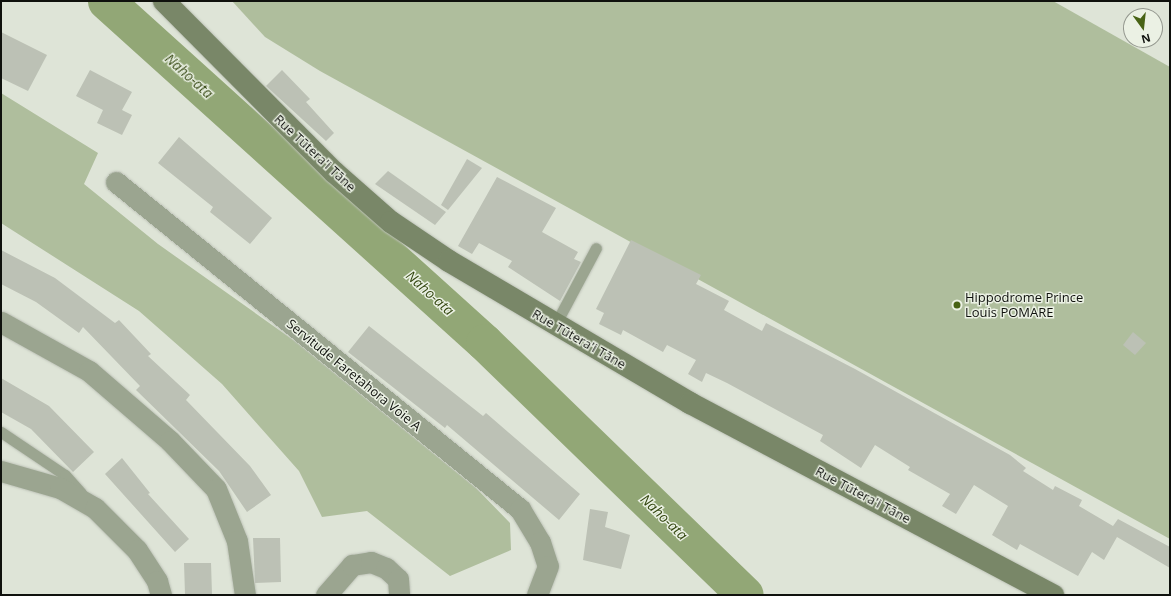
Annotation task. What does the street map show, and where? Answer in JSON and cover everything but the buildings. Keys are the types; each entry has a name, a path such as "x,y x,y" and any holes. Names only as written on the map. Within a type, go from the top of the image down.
{"street":[{"name":"Rue Tūtera'i Tāne","path":"164,1 280,120 391,222 555,325 690,403 1053,595"},
{"name":"Servitude Faretahora Voie A","path":"116,182 520,510 540,542 548,566 536,595"},
{"path":"1,322 89,371 170,441 216,489 237,541 245,595"},
{"path":"1,471 60,488 95,508 136,550 157,581 161,595"},
{"path":"326,595 338,577 352,565 371,562 386,568 398,579 399,595"}],"lane":[{"path":"555,325 596,248"},
{"path":"1,432 65,475 95,508"}],"green space":[{"name":"Hippodrome Prince Louis POMARE","path":"232,1 1053,1 1123,40 1123,48 1136,48 1170,67 1170,539 320,71 265,37"},
{"path":"1,93 98,153 84,184 158,244 296,342 476,488 510,523 511,550 450,576 367,511 322,517 299,471 222,384 139,311 1,223"}],"waterway":[{"name":"Naho-ata","path":"106,1 484,342 745,595"}],"place":[{"name":"Hippodrome Prince Louis POMARE","path":"957,305"}]}
